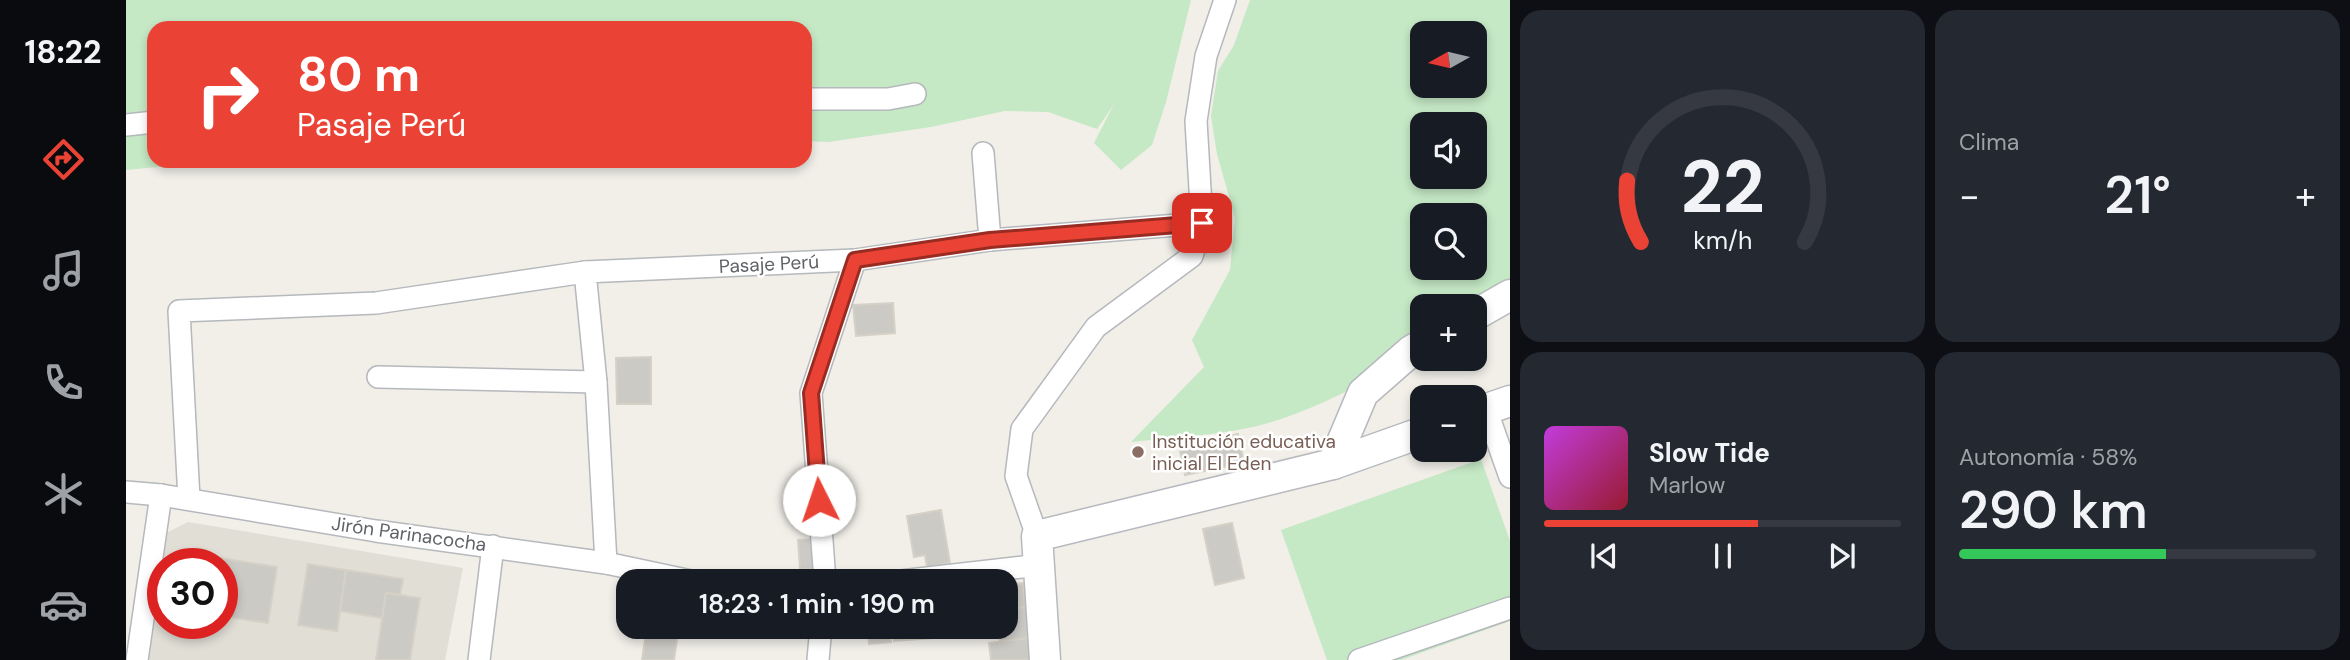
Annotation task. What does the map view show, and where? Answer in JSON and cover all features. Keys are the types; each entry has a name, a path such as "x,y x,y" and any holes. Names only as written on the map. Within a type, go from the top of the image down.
{"main road":[{"path":"1487,308 1510,295"},
{"path":"1333,464 1363,393 1410,351"},
{"path":"1045,660 1039,551 1333,464 1410,437"}],"street":[{"path":"956,569 1039,551 1016,477 1022,429 1096,327 1192,256 1202,223 1196,121 1206,57 1225,0"},
{"path":"812,99 888,99 915,94"},
{"path":"126,125 147,123"},
{"path":"983,153 990,240"},
{"name":"Pasaje Perú","path":"189,499 179,312 376,303 585,272 855,260 990,240 1202,223"},
{"path":"824,569 811,393 855,260"},
{"path":"585,272 596,382 607,563"},
{"path":"378,377 596,382"},
{"path":"1490,408 1510,477"},
{"name":"Jirón Parinacocha","path":"126,492 189,499 376,531 493,546 635,569"},
{"path":"137,660 161,495"},
{"path":"479,660 493,546"},
{"path":"1359,660 1510,608"},
{"path":"818,660 820,639"}],"shaded area":[{"path":"188,522 463,568 445,660 148,660 151,639 238,639 238,548 164,548 166,533"}],"green space":[{"path":"126,0 1191,0 1166,102 1152,145 1121,170 1094,143 1114,104 1097,129 1048,112 1005,111 931,127 828,142 812,141 812,21 147,21 147,168 126,170"},
{"path":"1250,0 1510,0 1510,298 1487,303 1487,294 1410,294 1410,356 1355,387 1320,404 1266,424 1209,434 1131,442 1204,367 1192,340 1230,270 1235,218 1217,154 1211,116 1218,71 1234,45"},
{"path":"1473,462 1482,462 1510,541 1510,621 1401,660 1327,660 1281,530"}],"building":[{"path":"893,303 895,333 856,336 853,305"},
{"path":"651,357 651,404 617,404 616,358"},
{"path":"1238,434 1244,463 1185,475 1179,446"},
{"path":"941,510 950,563 927,567 925,555 914,557 907,516"},
{"path":"1232,523 1244,578 1215,585 1203,529"},
{"path":"817,539 819,568 800,569 798,540"},
{"path":"238,561 277,567 268,623 238,618"},
{"path":"308,564 346,570 337,631 298,625"},
{"path":"346,570 403,579 400,595 386,593 382,618 340,611"},
{"path":"1023,583 1026,607 1018,608 1018,584"},
{"path":"386,593 420,598 410,660 376,660"},
{"path":"1026,607 1029,638 1000,641 1018,639 1018,608"},
{"path":"1029,638 1032,660 991,660 989,643"},
{"path":"645,639 677,639 674,660 642,660"},
{"path":"869,639 891,639 891,642 869,644"}],"place":[{"name":"Institución educativa inicial El Eden","path":"1138,452"}],"route":[{"path":"819,500 811,393 855,260 990,240 1202,223"}]}
